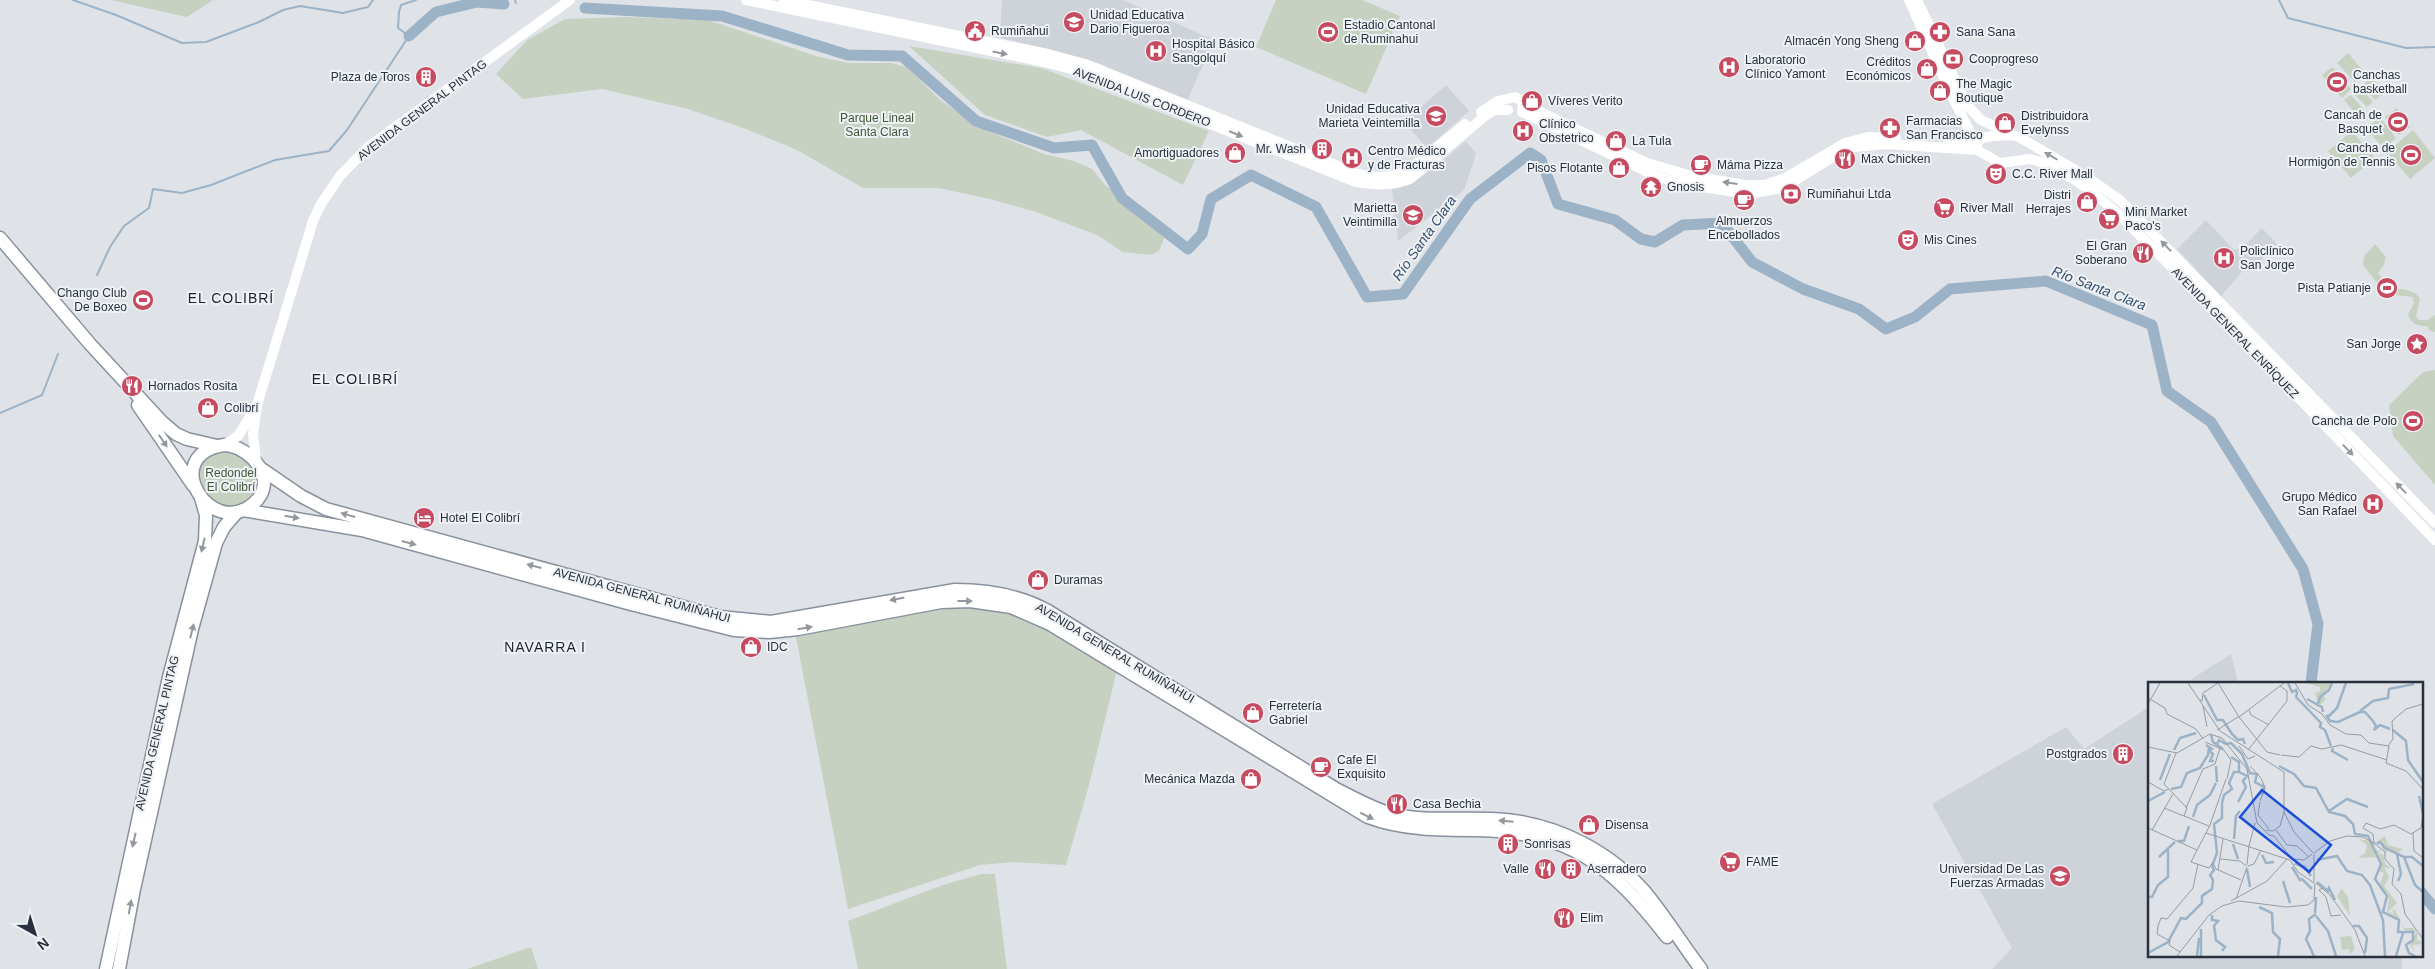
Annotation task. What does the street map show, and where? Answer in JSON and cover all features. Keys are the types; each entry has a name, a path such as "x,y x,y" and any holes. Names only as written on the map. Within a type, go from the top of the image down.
{"highway":[{"path":"0,238 127,385 176,434 187,439 241,449 258,464 263,479 260,496 253,504 240,511 218,510 201,498 194,485 144,414 127,385"},
{"path":"194,485 194,464 204,452 221,446"},
{"name":"AVENIDA GENERAL RUMIÑAHUI","path":"258,464 301,496 326,509 720,617 771,622 955,590 977,590 1013,596 1055,615 1336,789 1378,810 1407,817 1506,820 1546,828 1581,842 1601,853 1644,891 1701,969"},
{"name":"AVENIDA GENERAL PINTAG","path":"106,969 169,677 205,541 206,515 201,498"},
{"name":"AVENIDA GENERAL RUMIÑAHUI","path":"240,511 362,530 630,604 734,630 769,632 798,629 941,602 970,601 1011,607 1050,624 1368,817 1404,827 1514,831 1546,839 1576,851 1596,863 1639,900 1691,969"},
{"name":"AVENIDA GENERAL PINTAG","path":"119,969 144,842 192,629 216,543 224,527 240,511"}],"main road":[{"name":"AVENIDA GENERAL PINTAG","path":"258,464 253,434 257,405 313,222 321,204 340,176 368,147 561,4 570,0"},
{"name":"AVENIDA LUIS CORDERO","path":"746,0 1075,70 1356,182 1376,186 1395,184 1410,178 1485,116 1494,110 1509,105"},
{"name":"AVENIDA LUIS CORDERO","path":"784,0 1048,54 1085,64 1355,173 1371,177 1386,178 1406,172 1492,104 1509,105"},
{"path":"1909,0 1952,96 1978,144"},
{"name":"AVENIDA GENERAL ENRÍQUEZ","path":"1917,0 1967,105 1980,120 2016,136 2084,175 2120,200 2435,540"},
{"path":"1523,108 1515,114 1509,105 1517,97 1523,108 1658,177 1689,185 1748,194 1768,193 1783,188 1836,155 1854,147 1886,144 1978,144 2016,136 2024,149 2021,157 2014,163"},
{"name":"AVENIDA GENERAL ENRÍQUEZ","path":"1978,144 2000,163 2014,163 2030,159 2078,182 2126,220 2209,297 2435,523"},
{"name":"AVENIDA GENERAL PINTAG","path":"221,446 241,433 257,405"}],"shaded area":[{"path":"1002,0 1123,0 1214,40 1187,101 1098,63 1002,38 1000,35"},
{"name":"Unidad Educativa Marieta Veintemilla","path":"1446,85 1469,111 1427,148 1404,122"},
{"name":"Marietta Veintimilla","path":"1466,141 1476,154 1464,190 1398,241 1392,190 1414,182 1438,165"},
{"name":"Policlínico San Jorge","path":"2206,220 2234,250 2242,248 2262,228 2277,244 2258,263 2252,260 2221,296 2177,249"},
{"path":"2231,654 2238,682 2188,682"},
{"name":"Universidad De Las Fuerzas Armadas","path":"2148,708 2148,956 2401,956 2402,969 1992,969 2012,948 1932,804 2066,727 2084,749"}],"green space":[{"path":"111,0 213,0 187,17"},
{"name":"Estadio Cantonal de Ruminahui","path":"1276,0 1362,0 1400,16 1366,94 1256,47"},
{"name":"Parque Lineal Santa Clara","path":"627,17 708,20 819,57 849,63 891,63 907,67 939,99 966,118 993,133 1044,154 1074,161 1092,169 1106,186 1149,213 1164,238 1159,251 1151,255 1123,252 1097,235 1036,212 990,199 938,188 863,188 797,150 746,129 688,109 602,89 523,99 496,74 527,40 565,19"},
{"path":"909,46 1041,68 1209,131 1183,185 1081,130 1047,137 985,115"},
{"path":"2348,53 2365,73 2355,82 2337,63"},
{"name":"Canchas basketball","path":"2332,67 2351,89 2342,98 2322,75"},
{"path":"2372,78 2384,92 2375,100 2362,85"},
{"path":"2360,87 2373,102 2367,107 2353,93"},
{"path":"2351,95 2364,110 2357,115 2344,100"},
{"name":"Cancah de Basquet","path":"2397,108 2410,127 2399,135 2385,117"},
{"path":"2380,117 2396,138 2384,149 2366,128"},
{"name":"Cancha de Hormigón de Tennis","path":"2413,130 2435,158 2410,179 2387,152"},
{"path":"2352,131 2375,158 2351,178 2328,151"},
{"name":"Pista Patianje","path":"2375,244 2386,257 2384,265 2378,273 2389,287 2410,291 2417,295 2420,299 2416,317 2419,320 2427,320 2435,315 2435,332 2429,330 2427,326 2416,324 2408,315 2414,303 2413,297 2386,294 2363,265 2364,256"},
{"name":"Cancha de Polo","path":"2435,370 2435,485 2393,436 2389,405 2423,372"},
{"name":"Redondel El Colibrí","path":"231,451 249,464 256,474 257,481 253,497 243,504 236,506 224,505 214,500 206,491 201,480 201,470 205,460 215,453"},
{"path":"953,606 1001,611 1021,617 1058,634 1117,670 1089,785 1066,865 1013,862 980,865 848,909 796,637 903,614"},
{"path":"981,874 995,874 1007,969 858,969 848,921 943,885"},
{"path":"531,947 538,969 467,969"}],"waterway":[{"name":"Río Santa Clara","path":"73,0 116,15 182,43 206,42 259,22 283,10 300,6 343,13 368,7 373,0"},
{"path":"97,275 110,247 124,226 149,208 153,189 182,193 211,185 275,160 329,151 347,130 409,36 398,28 399,12 401,5 416,0"},
{"path":"2279,0 2288,18 2406,48 2435,47"},
{"name":"Río Santa Clara","path":"409,36 436,12 477,2 504,4"},
{"name":"Río Santa Clara","path":"585,8 722,16 848,55 902,56 976,121 1054,148 1092,145 1122,198 1188,249 1202,234 1211,199 1251,175 1316,207 1367,297 1403,294 1470,199 1530,153 1541,160 1558,204 1615,220 1641,239 1655,242 1683,225 1722,223 1752,262 1803,289 1859,309 1886,329 1915,317 1950,289 2046,281 2152,325 2167,391 2211,422 2303,569 2318,624 2311,682"},
{"path":"0,413 42,395 58,354"},
{"name":"Río Santa Clara","path":"2422,893 2435,909"}],"place":[{"name":"Unidad Educativa Dario Figueroa","path":"1074,22"},
{"name":"Rumiñahui","path":"975,31"},
{"name":"Estadio Cantonal de Ruminahui","path":"1328,32"},
{"name":"Sana Sana","path":"1940,32"},
{"name":"Almacén Yong Sheng","path":"1915,41"},
{"name":"Hospital Básico Sangolquí","path":"1156,51"},
{"name":"Cooprogreso","path":"1953,59"},
{"name":"Laboratorio Clínico Yamont","path":"1729,67"},
{"name":"Créditos Económicos","path":"1927,69"},
{"name":"Plaza de Toros","path":"426,77"},
{"name":"Canchas basketball","path":"2337,82"},
{"name":"The Magic Boutique","path":"1940,91"},
{"name":"Víveres Verito","path":"1532,101"},
{"name":"Unidad Educativa Marieta Veintemilla","path":"1436,116"},
{"name":"Cancah de Basquet","path":"2398,122"},
{"name":"Distribuidora Evelynss","path":"2005,123"},
{"name":"Farmacias San Francisco","path":"1890,128"},
{"name":"Clínico Obstetrico","path":"1523,131"},
{"name":"La Tula","path":"1616,141"},
{"name":"Mr. Wash","path":"1322,149"},
{"name":"Amortiguadores","path":"1235,153"},
{"name":"Cancha de Hormigón de Tennis","path":"2411,155"},
{"name":"Centro Médico y de Fracturas","path":"1352,158"},
{"name":"Max Chicken","path":"1845,159"},
{"name":"Máma Pizza","path":"1701,165"},
{"name":"Pisos Flotante","path":"1619,168"},
{"name":"C.C. River Mall","path":"1996,174"},
{"name":"Gnosis","path":"1651,187"},
{"name":"Rumiñahui Ltda","path":"1791,194"},
{"name":"Almuerzos Encebollados","path":"1744,200"},
{"name":"Distri Herrajes","path":"2087,202"},
{"name":"River Mall","path":"1944,208"},
{"name":"Marietta Veintimilla","path":"1413,215"},
{"name":"Mini Market Paco's","path":"2109,219"},
{"name":"Mis Cines","path":"1908,240"},
{"name":"El Gran Soberano","path":"2143,253"},
{"name":"Policlínico San Jorge","path":"2224,258"},
{"name":"Pista Patianje","path":"2387,288"},
{"name":"Chango Club De Boxeo","path":"143,300"},
{"name":"San Jorge","path":"2417,344"},
{"name":"Hornados Rosita","path":"132,386"},
{"name":"Colibrí","path":"208,408"},
{"name":"Cancha de Polo","path":"2413,421"},
{"name":"Grupo Médico San Rafael","path":"2373,504"},
{"name":"Hotel El Colibrí","path":"424,518"},
{"name":"Duramas","path":"1038,580"},
{"name":"IDC","path":"751,647"},
{"name":"Ferretería Gabriel","path":"1253,713"},
{"name":"Postgrados","path":"2123,754"},
{"name":"Cafe El Exquisito","path":"1321,767"},
{"name":"Mecánica Mazda","path":"1251,779"},
{"name":"Casa Bechia","path":"1397,804"},
{"name":"Disensa","path":"1589,825"},
{"name":"Sonrisas","path":"1508,844"},
{"name":"FAME","path":"1730,862"},
{"name":"Valle","path":"1545,869"},
{"name":"Aserradero","path":"1571,869"},
{"name":"Universidad De Las Fuerzas Armadas","path":"2060,876"},
{"name":"Elim","path":"1564,918"}],"district":[{"name":"EL COLIBRÍ","path":"231,298"},
{"name":"EL COLIBRÍ","path":"355,379"},
{"name":"NAVARRA I","path":"545,647"}]}
